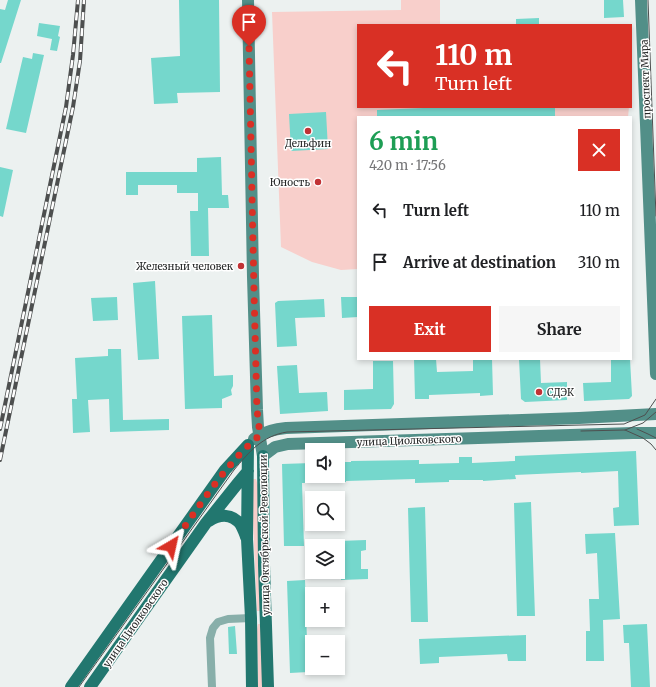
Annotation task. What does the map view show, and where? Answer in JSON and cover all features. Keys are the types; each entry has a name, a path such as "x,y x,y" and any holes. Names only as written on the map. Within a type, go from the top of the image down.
{"main road":[{"name":"улица Октябрьской Революции","path":"248,0 257,410 263,456 265,617 268,687"},
{"name":"проспект Мира","path":"641,0 654,253 656,374"},
{"name":"улица Циолковского","path":"70,687 225,470 248,445 260,435 286,428 656,414"},
{"name":"улица Циолковского","path":"263,456 275,447 288,444 656,433"},
{"name":"улица Октябрьской Революции","path":"248,445 247,539 251,618 252,687"},
{"name":"улица Циолковского","path":"90,687 206,522 248,471"},
{"path":"206,522 214,517 222,515 228,516 236,520 241,525 247,539"},
{"path":"251,618 265,617"}],"street":[{"name":"улица Циолковского","path":"248,471 263,456"},
{"path":"212,687 210,638 213,628 218,622 228,619 251,618"}],"shaded area":[{"name":"Юность","path":"401,0 440,0 440,24 357,24 357,108 629,108 628,116 357,116 357,269 341,270 312,262 281,247 272,12 401,10"},
{"path":"251,479 256,479 259,489 263,611 257,611"},
{"path":"258,624 263,624 265,687 258,687"}],"building":[{"path":"8,0 21,0 0,63 0,9 5,10"},
{"path":"179,0 219,0 220,92 177,93 178,103 154,104 151,58 180,56"},
{"path":"604,0 623,0 624,17 604,18"},
{"path":"539,18 539,24 516,24 516,19"},
{"path":"39,23 60,26 58,36 60,37 57,51 50,50 52,39 37,36"},
{"path":"33,53 44,55 26,133 6,129 23,57 32,59"},
{"path":"424,108 555,108 555,116 377,116 377,110"},
{"name":"Дельфин","path":"326,112 328,149 291,151 289,114"},
{"path":"221,157 222,195 228,195 229,208 208,208 209,256 191,256 190,211 198,211 198,193 177,193 177,185 138,185 138,195 126,195 126,172 197,172 197,158"},
{"path":"0,167 13,170 3,217 0,216"},
{"path":"155,281 159,359 138,360 133,283"},
{"path":"117,297 118,320 93,321 91,298"},
{"path":"341,297 357,297 357,317 342,318"},
{"path":"324,299 325,317 295,318 297,346 277,347 275,303 278,301"},
{"path":"212,315 214,376 233,375 233,386 231,390 232,395 222,399 222,408 185,409 182,316"},
{"path":"108,349 121,349 123,420 169,419 169,430 110,432 109,399 88,400 90,432 73,433 72,399 77,399 75,358 108,356"},
{"path":"414,360 436,360 437,372 473,371 473,360 492,360 493,395 480,396 480,393 429,395 429,399 415,399"},
{"path":"519,360 540,360 541,383 567,382 567,400 525,402 521,399"},
{"path":"611,360 630,360 632,396 629,399 584,401 583,383 611,382"},
{"path":"373,361 393,361 394,404 391,409 344,410 344,390 373,389"},
{"path":"297,365 299,393 327,392 328,411 280,414 277,366"},
{"path":"636,451 639,525 614,526 613,508 619,507 618,471 515,475 516,479 483,481 449,480 449,482 415,483 415,479 345,482 345,462 351,461 419,460 419,464 459,463 459,457 472,457 472,463 515,461 515,456"},
{"path":"305,463 305,483 302,483 304,546 284,546 282,464"},
{"path":"531,502 535,616 517,616 514,503"},
{"path":"425,507 428,622 411,622 408,508"},
{"path":"615,533 620,619 603,620 604,661 586,661 586,631 590,631 589,599 599,599 597,553 586,554 585,534"},
{"path":"366,540 366,550 361,551 361,569 368,569 368,579 341,580 345,579 345,541"},
{"path":"305,580 305,627 307,627 307,635 305,635 305,672 290,673 287,581"},
{"path":"647,624 650,687 631,687 629,643 624,643 623,625"},
{"path":"235,626 237,654 229,654 228,627"},
{"path":"526,635 526,661 508,661 507,654 439,657 439,663 420,664 419,639"}],"tram line":[{"path":"648,0 656,216"},
{"path":"79,687 234,470 251,451 270,437 287,432 624,424 645,415 656,399"},
{"path":"625,430 643,423 656,412"},
{"path":"637,429 656,438"},
{"path":"581,431 625,430 643,438 656,450"}],"railway":[{"path":"0,429 66,107 78,0"},
{"path":"0,460 73,107 80,61 84,0"}],"place":[{"name":"Дельфин","path":"308,131"},
{"name":"Юность","path":"318,182"},
{"name":"Железный человек","path":"241,266"},
{"name":"СДЭК","path":"539,392"}],"route":[{"path":"171,546 225,470 248,445 260,435 257,410 249,46"}]}
